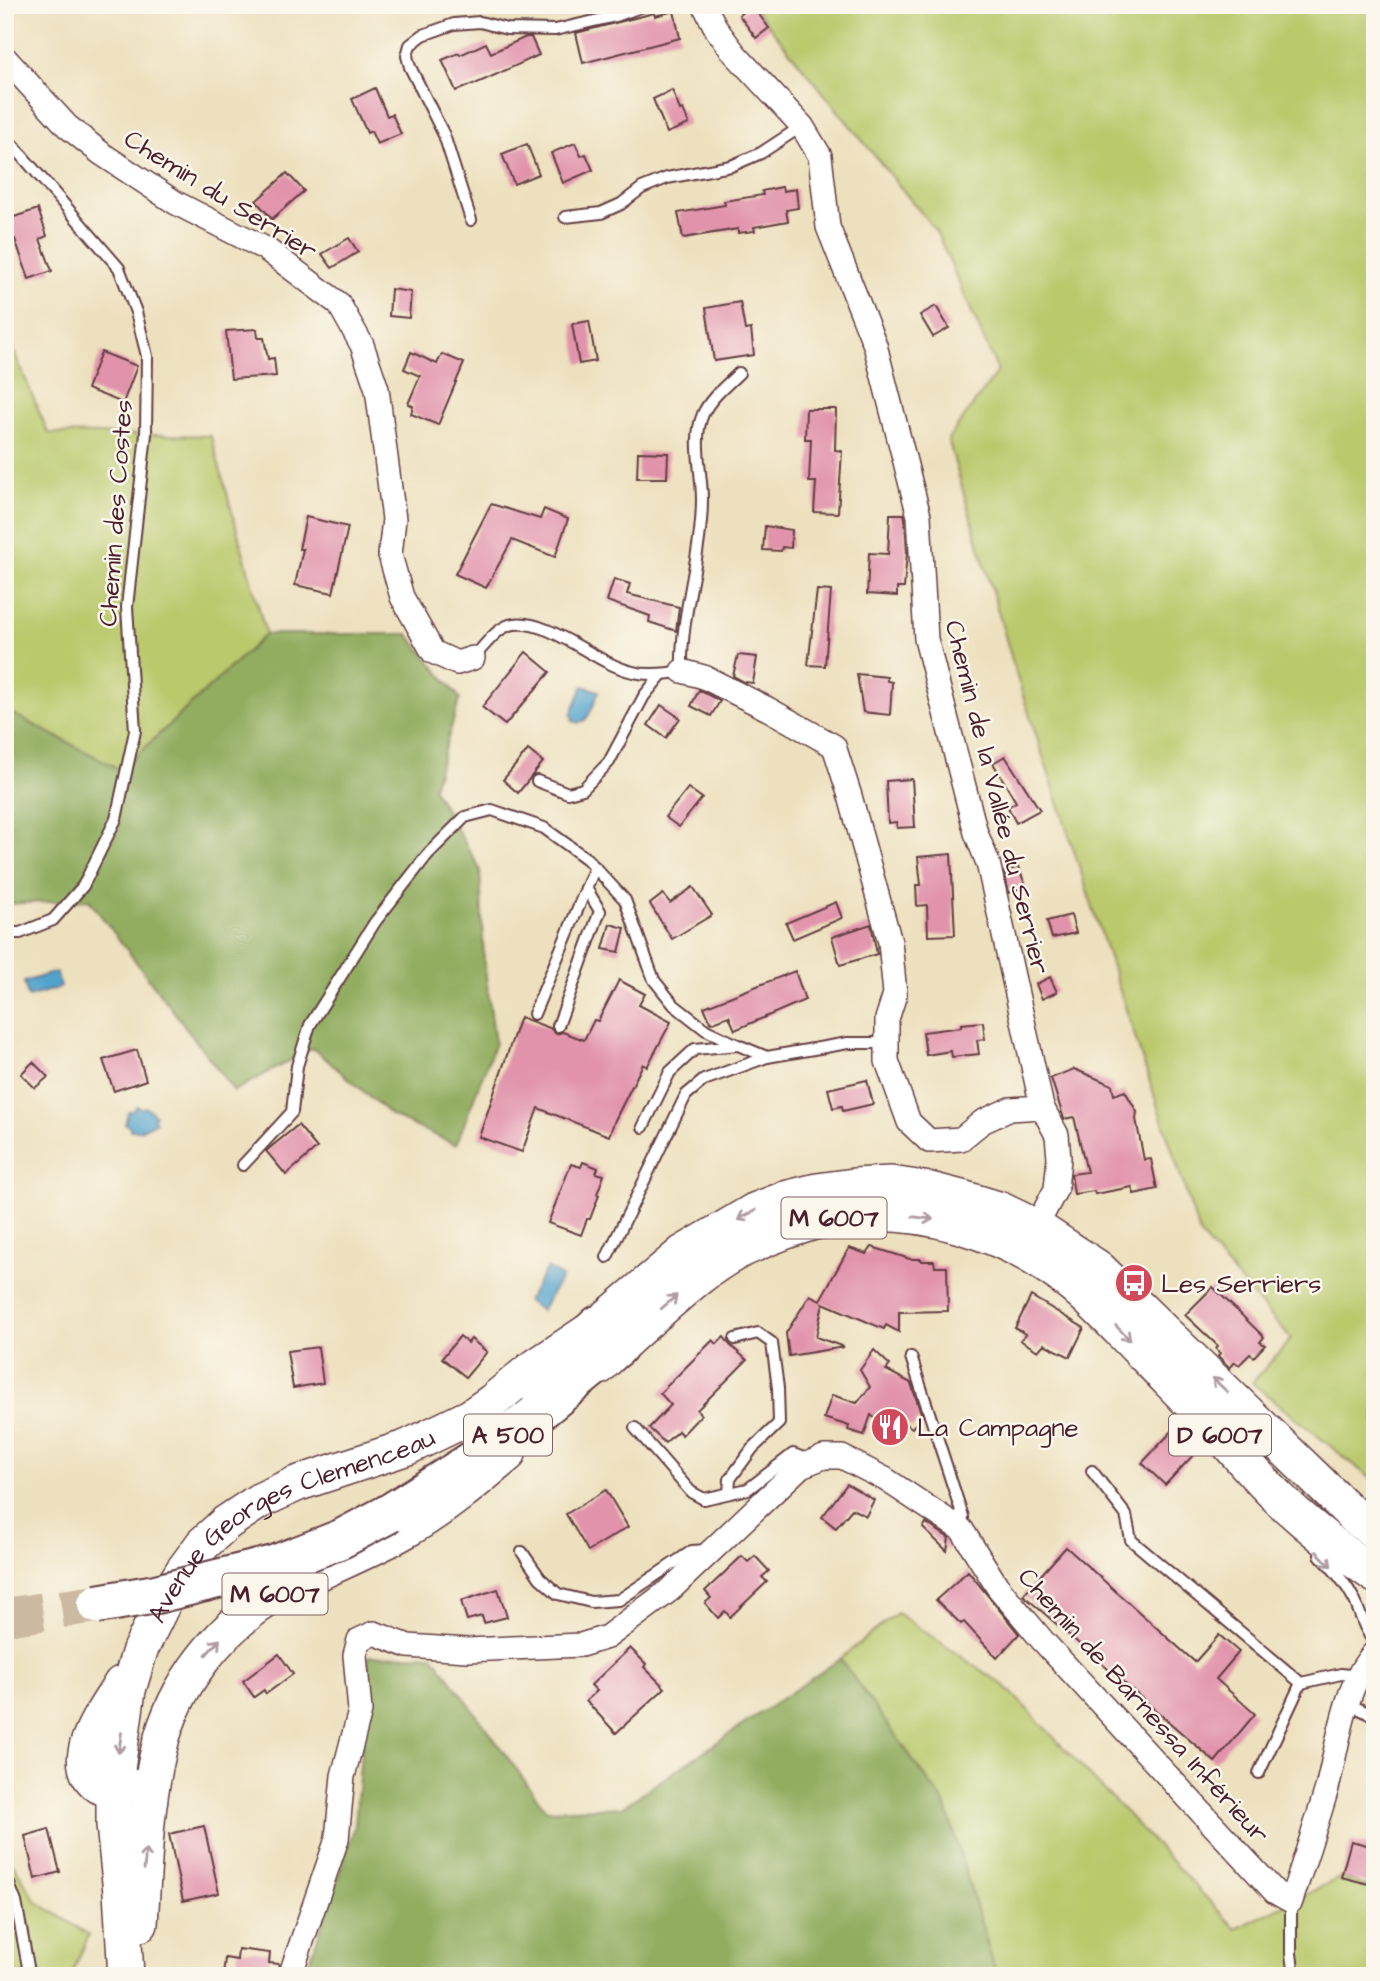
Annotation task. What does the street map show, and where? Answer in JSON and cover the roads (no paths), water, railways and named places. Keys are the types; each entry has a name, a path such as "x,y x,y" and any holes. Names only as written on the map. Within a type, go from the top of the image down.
{"highway":[{"name":"A 500","path":"95,1595 156,1594 274,1565 341,1539 385,1505 480,1456 530,1419 608,1336"}],"main road":[{"name":"Avenue Georges Clemenceau","path":"135,1976 152,1788 159,1748 168,1719 205,1654 232,1627 277,1594 409,1528 477,1480 572,1398 608,1336 683,1253 754,1211 817,1191 854,1186 891,1184 930,1190 1001,1210 1042,1229"},
{"name":"Avenue Georges Clemenceau","path":"126,1976 114,1825 114,1791 128,1690 140,1650 163,1603 183,1571 226,1523 259,1501 296,1484 408,1447 470,1417 529,1371 608,1336 735,1253 789,1231 841,1217 891,1214 930,1219 988,1235 1031,1257 1073,1286"},
{"name":"D 6007","path":"1042,1229 1098,1268 1356,1518 1375,1532"},
{"name":"D 6007","path":"1073,1286 1119,1329 1268,1487 1329,1542 1375,1575"},
{"name":"M 6007","path":"114,1791 123,1791 133,1786 142,1777 159,1748"}],"street":[{"name":"Chemin de la Vallée du Serrier","path":"704,5 717,30 735,54 802,126 820,156 828,227 875,345 919,516 926,639 976,833 988,863 1042,1107 1057,1135 1059,1158 1056,1189 1042,1229"},
{"name":"Chemin du Serrier","path":"5,58 67,126 102,154 176,203 266,249 339,304 362,345 377,389 394,519 390,555 402,597 433,652 457,663 473,658"},
{"name":"Chemin du Serrier","path":"672,673 704,677 834,746 890,942 895,994 887,1019 887,1043"},
{"path":"887,1043 887,1061 909,1122 929,1141 961,1139 982,1122 1010,1109 1042,1107"},
{"name":"Chemin de Barnessa Inférieur","path":"812,1461 824,1457 842,1457 885,1479 962,1531 997,1586 1043,1641 1275,1892 1291,1901 1326,1789 1348,1704 1358,1676 1375,1652"},
{"path":"290,1976 337,1839 342,1776 360,1711 355,1655 359,1640 374,1633 408,1646 467,1650 581,1645 607,1637 670,1590 802,1466 812,1461"}],"lane":[{"path":"471,220 444,135 410,67 407,56 410,45 423,35 454,24 480,22 507,29 555,30 616,16 646,5"},
{"path":"565,217 601,213 621,204 642,188 667,178 730,166 761,153 802,126"},
{"name":"Chemin des Costes","path":"5,136 120,268 136,312 147,356 146,435 127,607 135,731 116,819 83,886 54,920 20,933 5,933"},
{"path":"537,781 568,793 583,789 608,762 644,696 672,673 681,652 693,581 702,501 698,433 704,413 716,396 739,373"},
{"name":"Chemin du Serrier","path":"473,658 499,631 512,624 539,625 602,660 633,672 672,673"},
{"path":"243,1165 292,1112 297,1066 310,1025 375,922 428,854 465,817 492,810 544,828 587,859 625,900 654,980 674,1005 706,1030 767,1057"},
{"path":"534,1014 595,867"},
{"path":"558,1026 600,911 586,887"},
{"path":"607,1257 686,1095 704,1080 767,1057 848,1043 887,1043"},
{"path":"643,1127 670,1072 695,1049 738,1045"},
{"path":"729,1493 730,1479 752,1449 779,1423 772,1343 758,1333 735,1339"},
{"path":"911,1357 963,1517 962,1531"},
{"path":"635,1428 691,1492 704,1499 748,1489 793,1454 812,1461"},
{"path":"1092,1471 1126,1516 1131,1540 1301,1683"},
{"path":"1268,1487 1297,1531"},
{"path":"1313,1548 1335,1570 1346,1586 1367,1632 1375,1643"},
{"path":"522,1552 540,1578 558,1594 591,1602 619,1600 692,1551 713,1550"},
{"path":"1301,1683 1341,1674 1358,1676"},
{"path":"1259,1773 1301,1683"},
{"path":"1348,1704 1375,1716"},
{"path":"5,1874 16,1902 29,1972"},
{"name":"Chemin de Barnessa Inférieur","path":"1291,1901 1291,1954 1294,1976"}],"water":[{"path":"583,686 599,691 586,719 577,722 572,720 571,715"},
{"path":"56,972 61,987 28,997 24,982"},
{"path":"137,1106 146,1107 155,1115 156,1122 140,1130 130,1130 125,1124 128,1112"},
{"path":"547,1268 562,1277 541,1310 527,1301"}],"tunnel":[{"path":"5,1617 97,1604"}],"place":[{"name":"Les Serriers","path":"1134,1283"},
{"name":"La Campagne","path":"890,1427"}]}
